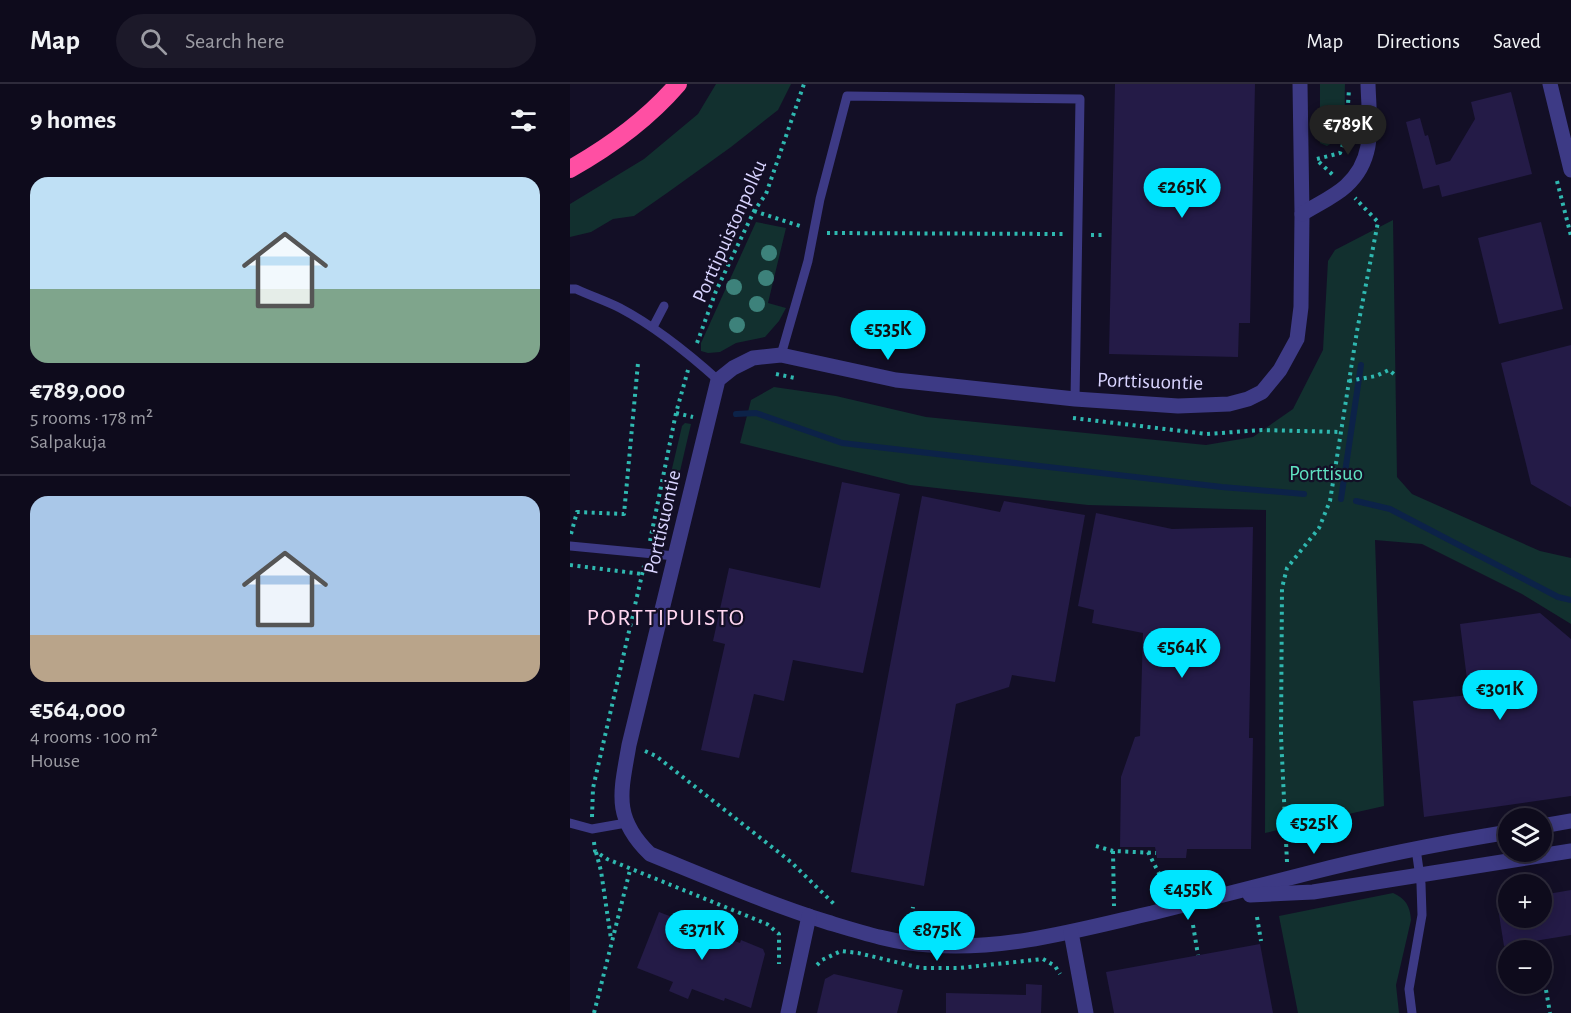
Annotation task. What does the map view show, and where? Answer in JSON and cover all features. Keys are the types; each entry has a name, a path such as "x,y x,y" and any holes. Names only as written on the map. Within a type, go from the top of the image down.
{"highway":[{"path":"570,169 606,148 635,127 678,84"}],"street":[{"name":"Porttisuontie","path":"1300,84 1301,307 1297,339 1280,370 1262,392 1229,404 1179,406 1076,399 896,380 781,355 753,358 733,368 718,380 629,745 622,791 626,824 637,841 650,854 777,905 863,933 927,945 970,947 1024,941 1071,932 1220,897 1310,872 1498,834"},
{"path":"1302,214 1345,187 1362,168 1369,144 1368,84"},
{"path":"1550,84 1571,170"},
{"path":"1552,825 1571,822"},
{"name":"Porttisuontie","path":"1220,897 1313,892 1571,851"},
{"path":"788,1013 809,916"},
{"path":"1071,932 1086,1013"}],"lane":[{"path":"781,355 847,96 1080,99 1076,399"},
{"path":"570,289 618,307 653,327 692,356 718,380"},
{"path":"653,327 664,306"},
{"path":"570,546 675,556"},
{"path":"570,824 592,828 626,824"},
{"path":"1412,1013 1409,989 1422,915 1416,849"}],"path":[{"name":"Porttipuistonpolku","path":"612,941 592,828 593,788 648,552 676,413 692,356 716,291 754,211 766,194 804,84"},
{"path":"1316,160 1340,153 1346,135 1349,84"},
{"path":"1316,160 1317,149"},
{"path":"1287,860 1281,736 1282,588 1287,568 1319,528 1330,501 1340,432 1378,222 1316,160"},
{"path":"754,211 814,231 830,233 1106,235"},
{"path":"570,546 571,530 577,512 624,514 638,363"},
{"path":"1349,381 1376,376 1389,370 1396,376"},
{"path":"767,373 799,379"},
{"path":"676,413 707,420"},
{"path":"1068,418 1207,434 1262,430 1340,432"},
{"path":"570,565 642,574"},
{"path":"646,751 656,756 791,862 834,904"},
{"path":"1096,846 1113,851 1156,853"},
{"path":"595,851 630,870 767,924 779,934 779,966"},
{"path":"1113,851 1113,902"},
{"path":"1148,852 1167,889"},
{"path":"594,1013 630,870"},
{"path":"910,923 913,907"},
{"path":"1257,916 1261,941"},
{"path":"1193,925 1198,955"},
{"path":"1547,994 1550,1013"}],"green space":[{"path":"716,84 791,84 778,110 731,147 634,216 613,219 591,232 570,237 570,204 644,159 698,114"},
{"path":"1320,84 1345,84 1345,110 1342,127 1339,135 1327,146 1320,143"},
{"name":"Porttisuo","path":"1393,220 1397,477 1412,494 1540,551 1571,558 1571,624 1522,594 1422,544 1375,540 1384,806 1265,833 1266,510 1088,505 910,485 740,443 751,400 774,387 836,396 926,417 1206,445 1253,437 1293,409 1323,350 1328,261 1335,250"},
{"path":"756,222 786,228 768,303 786,308 779,321 765,337 736,343 720,352 701,351 701,343"},
{"path":"685,423 691,424 677,484 671,473 682,426"},
{"path":"1393,893 1406,904 1411,920 1396,985 1399,1013 1298,1013 1279,916"}],"building":[{"path":"1115,84 1255,84 1250,323 1239,323 1238,357 1109,354"},
{"path":"1511,92 1532,174 1442,197 1439,185 1423,189 1406,122 1420,118 1425,136 1428,135 1436,165 1450,161 1475,119 1471,102"},
{"path":"1541,222 1563,309 1499,324 1478,238"},
{"path":"1571,345 1571,507 1531,484 1501,363"},
{"path":"842,482 900,494 863,673 793,660 784,701 754,694 739,758 701,750 725,644 713,641 729,568 820,588"},
{"path":"922,496 1000,512 1004,501 1085,515 1055,682 1012,675 1009,687 956,704 924,886 851,872"},
{"path":"1096,513 1172,529 1253,527 1249,738 1253,738 1251,849 1187,849 1186,858 1157,858 1155,847 1120,847 1121,777 1135,737 1140,736 1143,633 1092,623 1094,610 1078,606"},
{"path":"1540,613 1571,639 1571,796 1424,817 1413,701 1469,695 1460,624"},
{"path":"1571,890 1571,935 1541,940 1503,940 1501,928 1552,928 1552,893"},
{"path":"659,912 740,943 741,940 763,949 765,954 751,1008 692,989 688,999 669,991 673,982 637,968"},
{"path":"1260,944 1273,1013 1114,1013 1106,972"},
{"path":"834,974 903,990 897,1013 817,1013 825,979"},
{"path":"1026,984 1042,985 1041,1013 946,1013 946,993 1026,995"}],"waterway":[{"path":"1341,499 1361,365"},
{"path":"736,414 756,413 842,443 1222,487 1304,494"},
{"path":"1356,501 1390,509 1558,597 1571,600"}],"district":[{"name":"PORTTIPUISTO","path":"666,617"}]}
